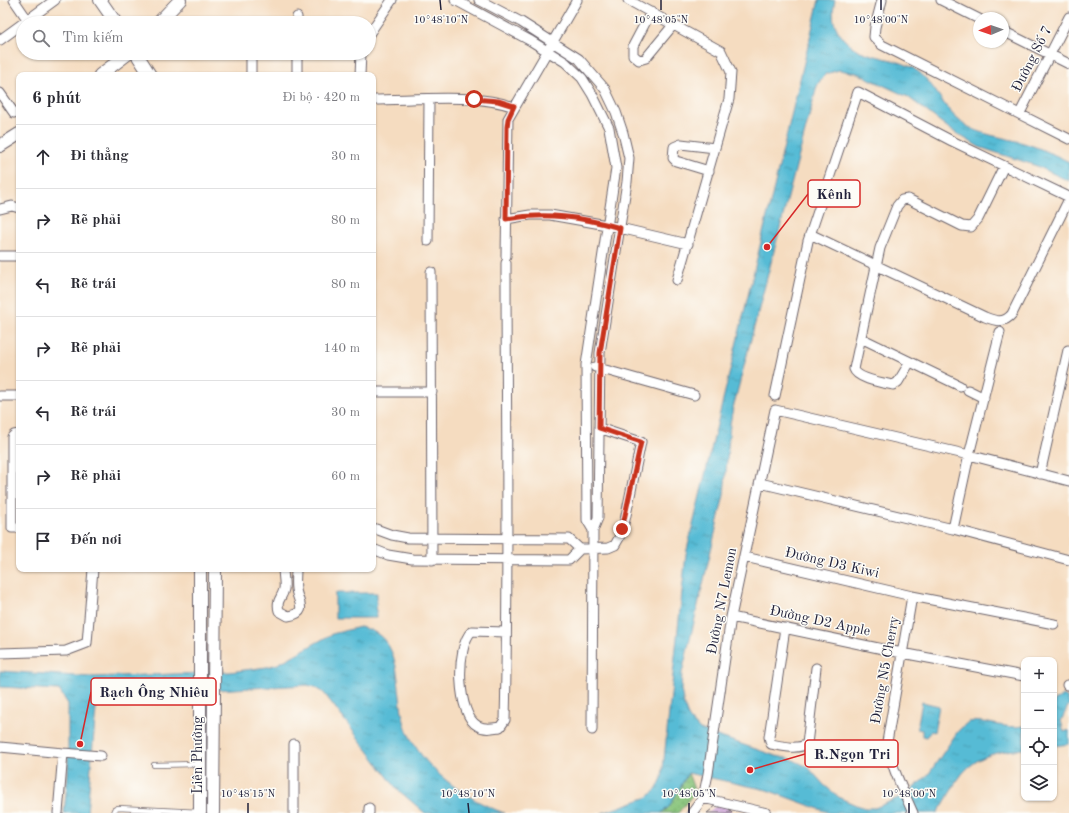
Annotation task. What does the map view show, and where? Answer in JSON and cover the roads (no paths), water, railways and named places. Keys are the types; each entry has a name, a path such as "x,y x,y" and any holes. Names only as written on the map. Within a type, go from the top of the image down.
{"street":[{"path":"14,0 25,16"},
{"path":"31,16 55,0"},
{"path":"100,0 111,16"},
{"path":"165,16 180,0"},
{"path":"376,24 392,0"},
{"path":"455,0 565,62 582,78 609,128 616,168 586,365 586,520 593,530"},
{"path":"479,0 521,22 579,59 605,89 616,112 629,158 627,182 600,353 598,518 593,530 592,730"},
{"path":"506,632 472,631 467,635 461,650 461,694 470,720 478,726 486,729 500,727 505,720 506,632 506,560 507,539 507,127 508,119 514,106 548,52 577,0"},
{"path":"628,0 721,50 731,72 729,99 677,280"},
{"path":"882,0 875,27 874,38 882,45 1020,113 1069,139"},
{"path":"941,0 973,16"},
{"path":"651,12 633,46 633,55 639,60 646,58 674,24"},
{"name":"Đường Số 7","path":"1020,113 1069,17"},
{"path":"0,40 16,28"},
{"path":"1009,34 1069,64"},
{"path":"104,72 119,60"},
{"path":"140,60 148,72"},
{"path":"251,60 251,72"},
{"path":"297,60 297,72"},
{"path":"360,72 361,60"},
{"path":"775,396 810,234 858,92 1069,198 1012,314 1005,320 994,321 810,234"},
{"path":"0,93 14,113"},
{"path":"376,100 498,101 514,106"},
{"path":"428,241 429,100"},
{"path":"0,146 16,136"},
{"path":"708,171 676,161 673,158 674,147 681,144 715,148"},
{"path":"910,362 896,384 891,385 858,375 854,369 876,265 886,231 897,206 902,200 911,201 962,226 971,227 978,219 1004,166"},
{"path":"0,209 12,206 16,207"},
{"path":"506,219 530,215 550,215 607,225 688,244"},
{"path":"0,256 16,256"},
{"path":"431,272 432,560"},
{"path":"953,529 969,455 1000,332"},
{"path":"861,338 984,398"},
{"path":"1040,474 1068,350"},
{"path":"586,365 600,367 694,395"},
{"path":"376,392 432,392"},
{"path":"0,396 16,396"},
{"name":"Đường N7 Lemon","path":"703,798 708,774 731,616 745,557 775,410 969,455"},
{"path":"376,529 392,535 432,539 569,539 580,549 608,548 615,545 619,538 641,442 599,428"},
{"path":"16,435 12,437 12,528 16,528"},
{"path":"969,455 1069,481"},
{"path":"760,483 953,529 1069,560"},
{"path":"376,550 388,555 432,560 569,560 580,549"},
{"name":"Đường D3 Kiwi","path":"745,557 912,596 1054,624"},
{"path":"0,653 66,651 87,643 93,572"},
{"name":"Liên Phường","path":"200,572 200,813"},
{"name":"Liên Phường","path":"213,813 213,654 215,572"},
{"path":"283,572 284,589 278,598 278,606 279,611 288,616 298,613 301,609 300,600 296,591 296,572"},
{"name":"Đường N5 Cherry","path":"912,596 887,742 889,754 913,813"},
{"name":"Đường D2 Apple","path":"731,616 902,653 1021,675"},
{"path":"785,628 769,737 771,744 788,747 804,746 807,744 816,668"},
{"path":"294,744 294,813"},
{"path":"0,747 101,756"},
{"path":"58,813 65,753"},
{"path":"692,813 703,798 767,813"}],"lane":[{"path":"154,765 199,764"},
{"path":"113,813 115,808 200,813"}],"water":[{"path":"819,0 835,0 833,14 835,26 847,42 855,48 874,56 893,60 913,68 927,80 954,116 968,127 984,133 1033,146 1069,162 1069,181 1037,166 979,147 951,130 908,97 857,73 839,70 826,74 821,79 817,86 733,408 730,424 724,495 682,673 681,690 684,705 689,718 700,730 776,756 791,759 808,767 824,785 840,798 866,808 875,808 905,795 917,785 928,775 958,731 968,722 975,721 1009,727 1021,726 1021,749 990,755 975,762 958,779 944,804 937,813 830,813 767,790 688,773 669,807 661,813 602,813 648,797 657,789 662,778 686,554"},
{"path":"335,593 377,593 376,618 335,618"},
{"path":"360,627 376,633 387,643 393,656 397,671 404,720 409,735 426,761 449,783 462,792 504,813 425,813 397,789 324,693 315,687 307,685 104,696 96,709 87,813 64,813 68,774 68,704 59,690 0,687 0,671 91,677 230,672 267,667 278,664 332,634"},
{"path":"1063,695 1067,697 1069,704 1061,721 1064,732 1069,730 1069,744 1057,746 1057,729 1057,699"},
{"path":"922,702 939,706 934,732 931,731 926,737 922,736 922,730 917,729"}],"place":[{"name":"Kênh","path":"767,247"},
{"name":"Rạch Ông Nhiêu","path":"80,744"},
{"name":"R.Ngọn Tri","path":"750,770"}]}
